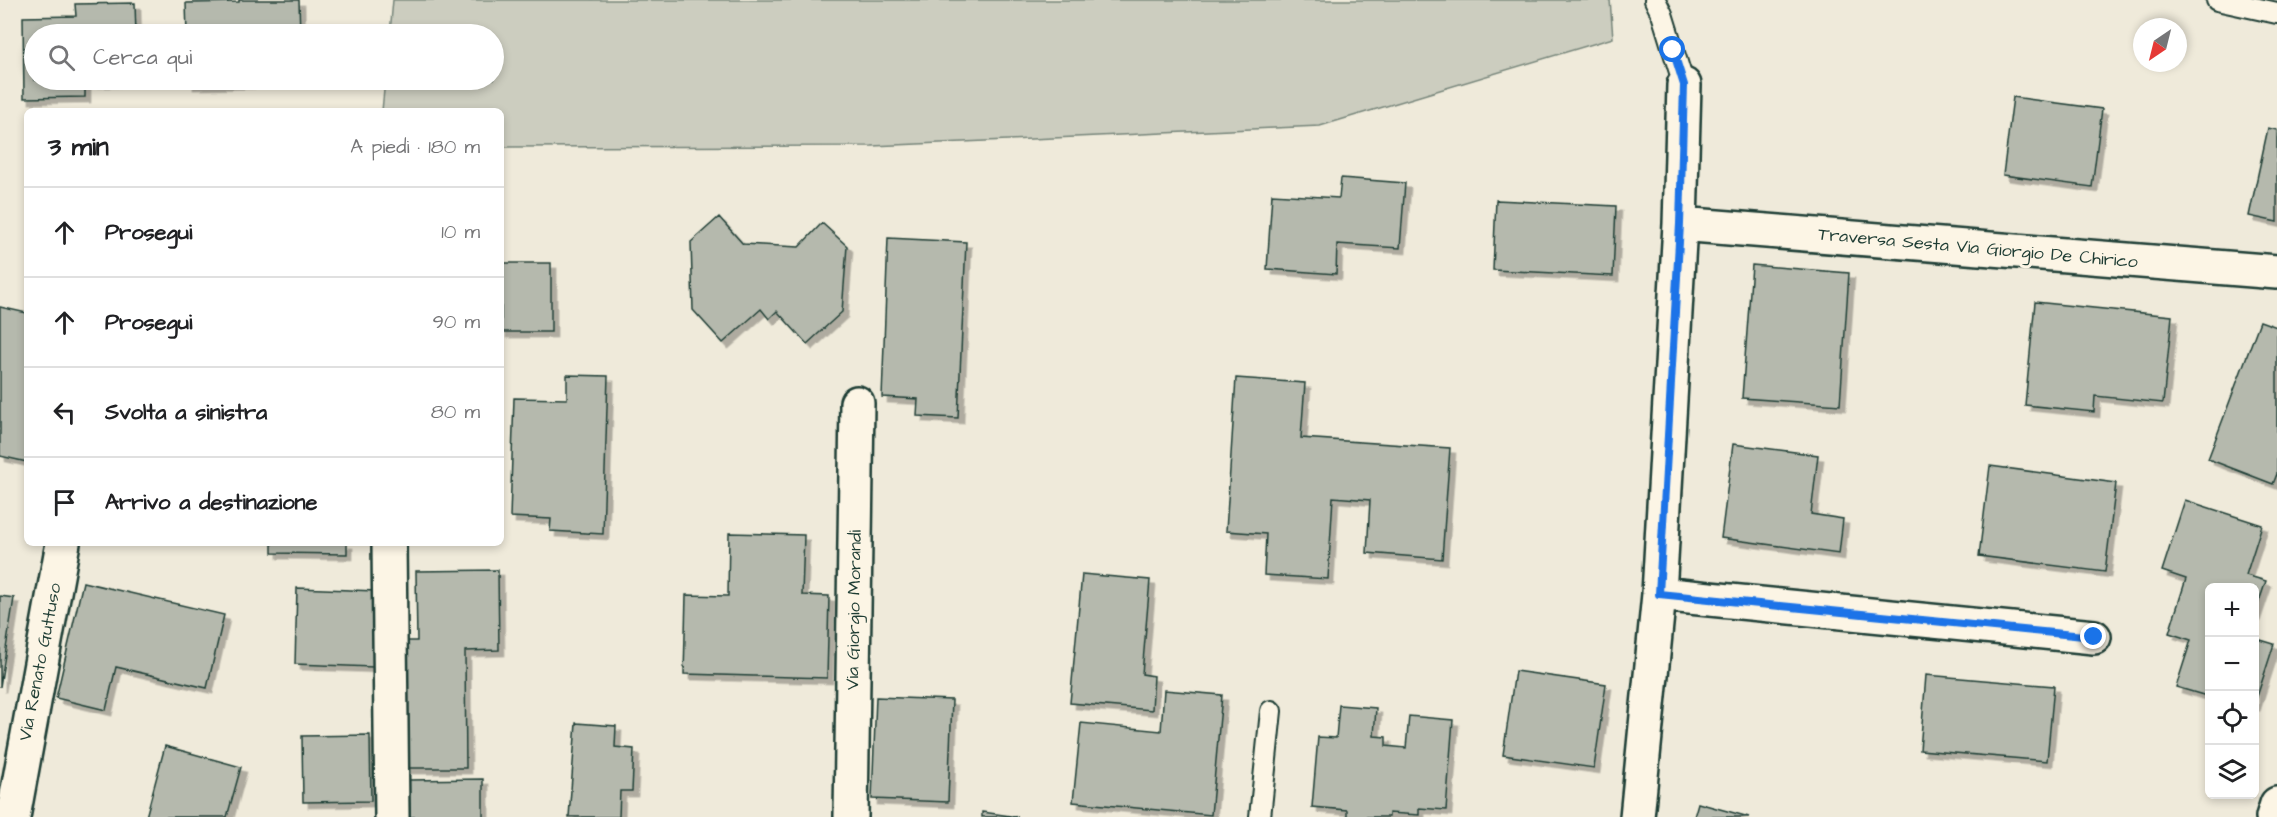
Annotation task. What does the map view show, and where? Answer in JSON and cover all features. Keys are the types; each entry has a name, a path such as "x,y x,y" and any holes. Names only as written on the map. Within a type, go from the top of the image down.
{"street":[{"path":"1637,817 1659,594 1680,224 1684,85"},
{"name":"Traversa Sesta Via Giorgio De Chirico","path":"1680,224 2277,272"},
{"name":"Via Giorgio Morandi","path":"851,817 856,403"},
{"name":"Via Renato Guttuso","path":"13,817 62,546"},
{"path":"389,546 392,817"},
{"path":"1659,594 2094,637"},
{"path":"2273,817 2277,804"}],"lane":[{"path":"1655,0 1662,14 1684,85"},
{"path":"2217,0 2277,13"},
{"path":"1260,817 1271,711"}],"shaded area":[{"path":"393,0 1610,0 1613,38 1320,126 872,146 504,147 504,108 382,108 384,90 504,90 504,24 391,24"}],"building":[{"path":"239,0 299,0 300,24 187,24 186,3 239,2"},
{"path":"135,3 136,24 24,24 24,90 85,90 85,97 24,98 23,17 76,16 75,4"},
{"path":"2013,97 2102,109 2092,187 2003,175"},
{"path":"2268,128 2277,130 2277,222 2249,216"},
{"path":"1341,178 1405,183 1400,248 1337,244 1336,274 1267,269 1272,194 1339,198"},
{"path":"1496,200 1616,206 1613,276 1493,270"},
{"path":"719,217 743,244 799,247 822,223 847,246 842,312 807,344 777,311 769,319 761,309 723,343 693,310 691,242"},
{"path":"888,238 966,242 958,418 917,416 918,399 882,397"},
{"path":"504,263 551,263 551,332 504,332"},
{"path":"1752,265 1849,273 1840,405 1742,398"},
{"path":"2035,302 2172,316 2163,403 2095,396 2094,412 2025,405"},
{"path":"0,307 24,312 24,461 0,456"},
{"path":"2260,321 2277,327 2277,474 2273,484 2208,459"},
{"path":"567,375 608,376 603,534 550,531 551,519 510,517 514,398 567,399"},
{"path":"1236,378 1305,383 1301,438 1450,448 1442,559 1367,553 1370,500 1333,497 1328,579 1264,575 1266,534 1226,531"},
{"path":"1733,444 1818,455 1811,514 1843,519 1839,554 1721,538"},
{"path":"1990,466 2116,483 2105,572 1979,556"},
{"path":"2185,500 2262,525 2246,575 2266,581 2259,601 2259,583 2205,583 2205,696 2176,687 2191,640 2169,633 2186,579 2162,571"},
{"path":"729,533 804,535 802,595 829,596 827,678 684,674 686,595 728,596"},
{"path":"272,546 347,546 347,554 272,553"},
{"path":"498,570 499,650 465,651 466,768 405,768 403,641 417,641 416,571"},
{"path":"1082,574 1150,580 1142,674 1154,676 1152,710 1070,703"},
{"path":"83,582 224,615 207,688 116,667 106,710 56,698"},
{"path":"297,588 376,591 373,667 295,664"},
{"path":"0,596 14,598 0,687"},
{"path":"2259,640 2274,644 2259,690"},
{"path":"1515,671 1606,684 1594,768 1503,755"},
{"path":"1926,675 2054,686 2047,761 1920,750"},
{"path":"1164,690 1222,695 1211,815 1073,802 1081,723 1161,731"},
{"path":"876,697 952,700 948,802 872,799"},
{"path":"1339,705 1376,708 1374,736 1386,737 1386,746 1406,748 1409,716 1453,720 1446,810 1419,808 1419,815 1389,813 1389,817 1347,817 1347,810 1312,807 1318,737 1336,738"},
{"path":"576,723 616,726 615,747 634,749 632,791 620,791 619,817 569,817"},
{"path":"370,735 371,801 303,802 302,736"},
{"path":"165,746 241,767 227,817 146,817"},
{"path":"483,779 483,817 410,817 409,780"},
{"path":"1698,803 1749,817 1694,817"},
{"path":"982,812 1018,817 982,817"}],"route":[{"path":"1673,50 1684,85 1680,224 1659,594 2094,637"}]}
